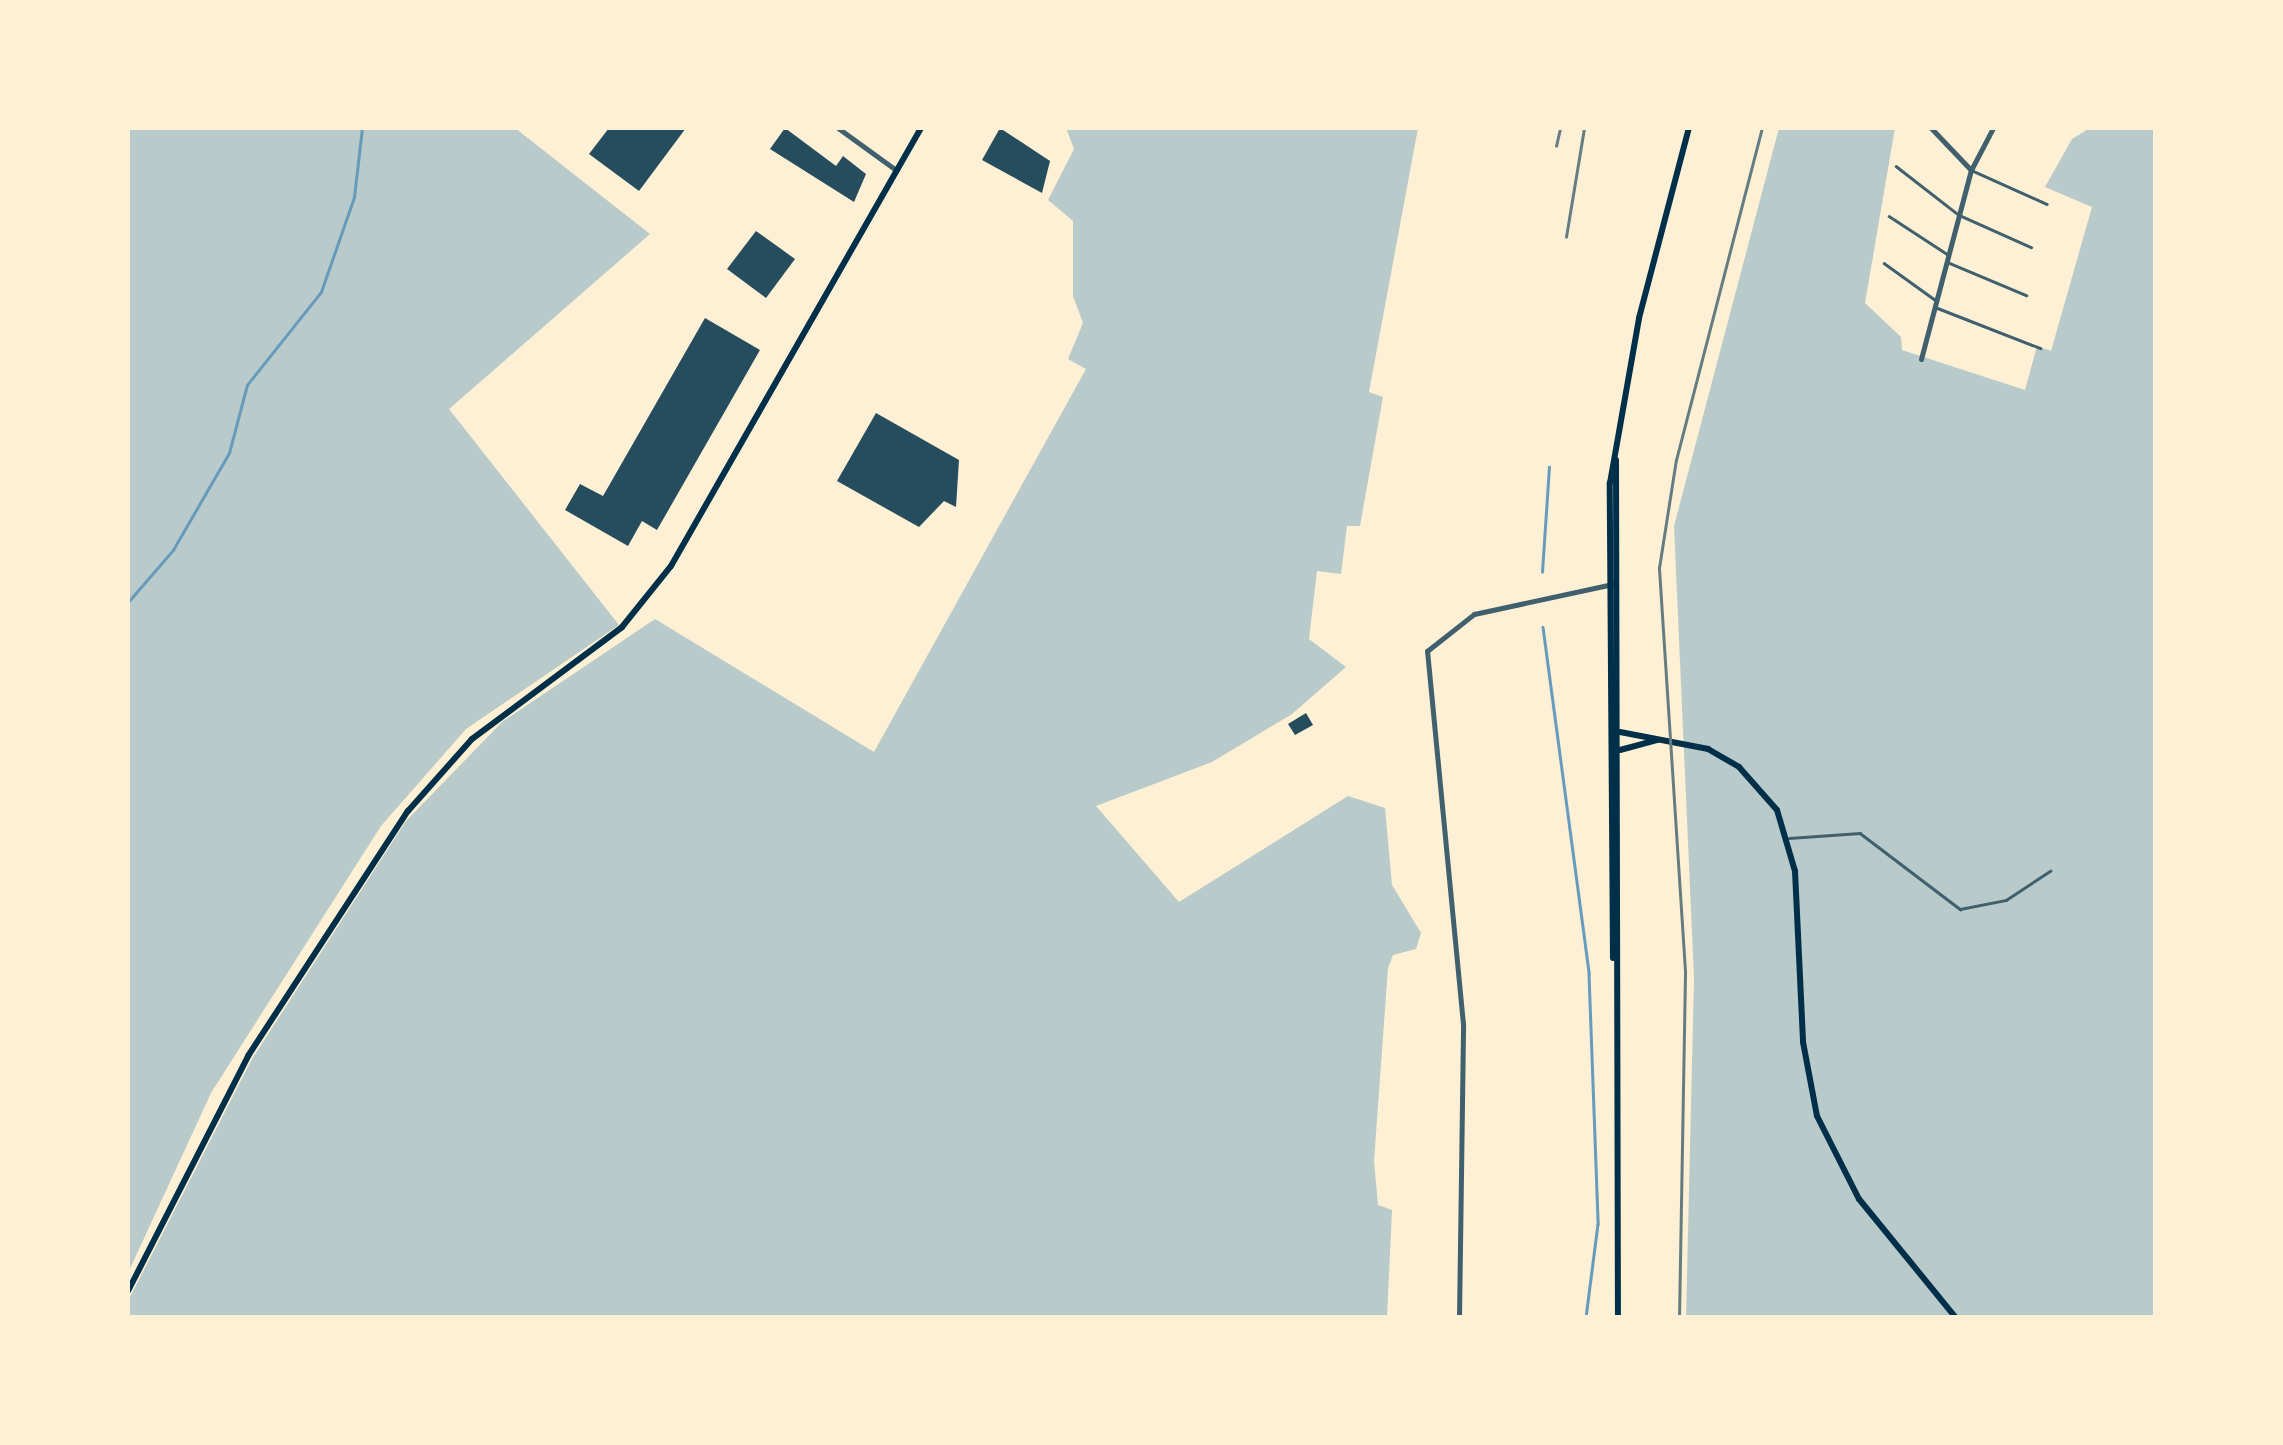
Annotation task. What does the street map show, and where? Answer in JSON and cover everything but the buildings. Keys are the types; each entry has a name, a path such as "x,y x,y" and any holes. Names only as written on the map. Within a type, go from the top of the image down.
{"main road":[{"path":"128,1291 248,1056 408,811 472,739 640,608 921,128"},
{"path":"1618,1318 1607,584 1616,460 1631,354 1689,128"},
{"path":"1615,970 1620,750 1616,460"},
{"path":"1610,744 1620,732"},
{"path":"1620,732 1658,739 1739,767 1778,810 1788,838 1817,1116 1859,1199 1956,1318"},
{"path":"1610,744 1620,750 1658,739"}],"street":[{"path":"838,128 896,170"},
{"path":"1931,128 1971,170"},
{"path":"1921,359 1971,170 1993,128"},
{"path":"1459,1318 1463,1024 1427,651 1474,614 1616,584"}],"lane":[{"path":"1896,166 1959,215 2031,247"},
{"path":"1971,170 2047,204"},
{"path":"1889,216 1947,258 2026,295"},
{"path":"1884,263 1934,303 2040,348"},
{"path":"1788,838 1860,833 1960,909 2006,900 2050,871"}],"shaded area":[{"path":"128,128 515,128 650,234 449,409 619,625 466,729 381,826 211,1093 128,1273"},
{"path":"1066,128 1418,128 1369,392 1383,397 1360,526 1347,526 1341,574 1317,571 1309,639 1346,667 1292,714 1212,762 1096,806 1179,902 1348,796 1385,808 1392,885 1421,933 1416,949 1393,955 1388,968 1374,1161 1378,1205 1392,1210 1387,1317 128,1318 128,1301 252,1059 406,821 502,722 655,619 874,752 1086,369 1068,359 1083,323 1073,296 1073,221 1048,200 1074,149"},
{"path":"1779,128 1895,128 1865,303 1901,337 1902,350 2025,390 2037,346 2051,351 2092,207 2045,187 2072,139 2090,128 2155,128 2155,1317 1686,1318 1694,978 1674,526"}],"waterway":[{"path":"128,602 173,550 229,453 247,385 321,292 354,197 362,128"},
{"path":"1542,572 1549,467"},
{"path":"1543,627 1589,974 1598,1224 1586,1318"}],"railway":[{"path":"1556,146 1560,128"},
{"path":"1566,237 1584,128"},
{"path":"1679,1318 1685,971 1659,568 1676,460 1762,128"}]}
